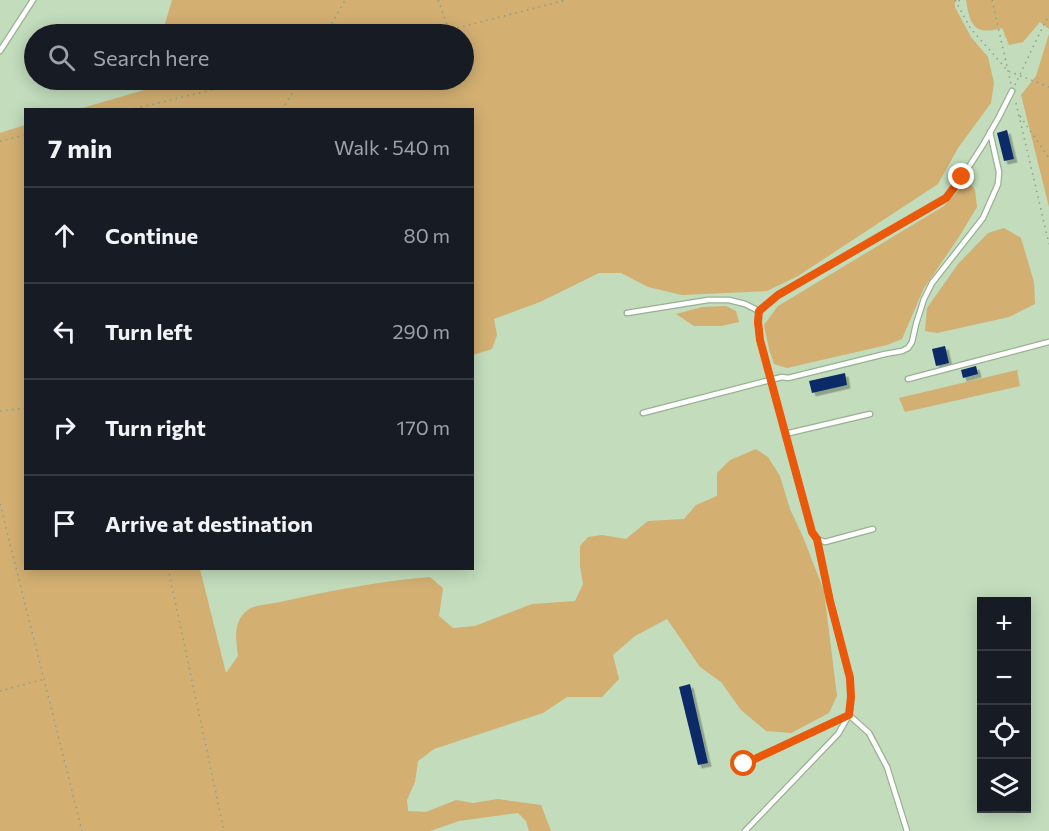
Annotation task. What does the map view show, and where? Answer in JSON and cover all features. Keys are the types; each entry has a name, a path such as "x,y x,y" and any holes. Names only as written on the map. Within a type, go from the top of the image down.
{"lane":[{"path":"0,51 33,0"},
{"path":"745,831 838,734 849,715 851,697 850,678 817,539 812,532 760,340 759,311 778,295 946,198 962,177 1012,91"},
{"path":"643,413 782,377 788,378 908,348 912,342 924,299 932,283 983,218 998,184 999,172 990,131"},
{"path":"627,313 708,300 729,300 759,311"},
{"path":"908,379 1049,342"},
{"path":"785,434 870,414"},
{"path":"817,539 825,542 873,529"},
{"path":"744,764 849,715"},
{"path":"849,715 869,733 886,766 907,831"}],"path":[{"path":"332,24 345,0"},
{"path":"438,0 447,24"},
{"path":"474,24 566,0"},
{"path":"956,0 971,29 1008,71 1049,87"},
{"path":"959,0 960,7"},
{"path":"992,0 1008,71"},
{"path":"1012,91 1049,16"},
{"path":"137,108 212,90"},
{"path":"283,108 294,90"},
{"path":"1049,158 1019,116 1049,244"},
{"path":"0,141 24,135"},
{"path":"0,411 24,408"},
{"path":"0,504 82,831"},
{"path":"168,570 224,831"},
{"path":"0,691 45,679"}],"shaded area":[{"path":"172,0 955,0 955,7 971,37 988,57 994,83 991,103 958,148 938,184 798,276 767,291 682,295 648,287 621,273 599,273 540,302 494,319 497,335 492,349 474,355 474,108 82,108 144,90 474,90 474,24 165,24"},
{"path":"966,0 1049,0 1049,29 1040,22 1023,42 1009,45 1002,28 985,31 975,26 969,16"},
{"path":"1049,34 1049,207 1021,95 1036,76"},
{"path":"24,125 24,570 200,570 226,673 238,656 236,631 240,619 249,609 317,594 430,577 443,588 439,616 453,628 475,626 532,604 575,601 583,584 580,546 588,537 602,535 626,539 648,521 684,519 696,505 717,496 717,473 730,460 756,449 768,457 780,476 790,509 824,591 837,696 829,713 791,733 766,731 741,710 721,682 700,667 667,619 635,636 613,655 619,679 602,697 567,697 543,713 434,749 418,761 415,782 407,800 408,811 426,812 456,800 473,803 498,799 541,805 551,831 529,831 526,821 518,813 459,821 430,831 0,831 0,133"},
{"path":"968,180 975,190 977,207 924,288 902,339 887,345 787,368 774,364 764,325 778,306 944,206"},
{"path":"1004,228 1021,238 1034,282 1035,304 1009,317 937,333 925,331 927,308 958,264 988,233"},
{"path":"726,306 736,311 739,322 721,326 694,326 676,314 702,307"},
{"path":"1017,370 1020,386 905,412 899,398"}],"building":[{"path":"1007,130 1014,159 1004,161 997,133"},
{"path":"945,346 949,363 936,366 932,349"},
{"path":"976,366 978,374 963,378 961,370"},
{"path":"845,373 847,385 812,393 809,381"},
{"path":"690,684 708,763 698,765 679,687"}],"route":[{"path":"744,764 849,715 851,697 850,678 817,539 812,532 760,340 759,311 778,295 946,198 962,177"}]}
